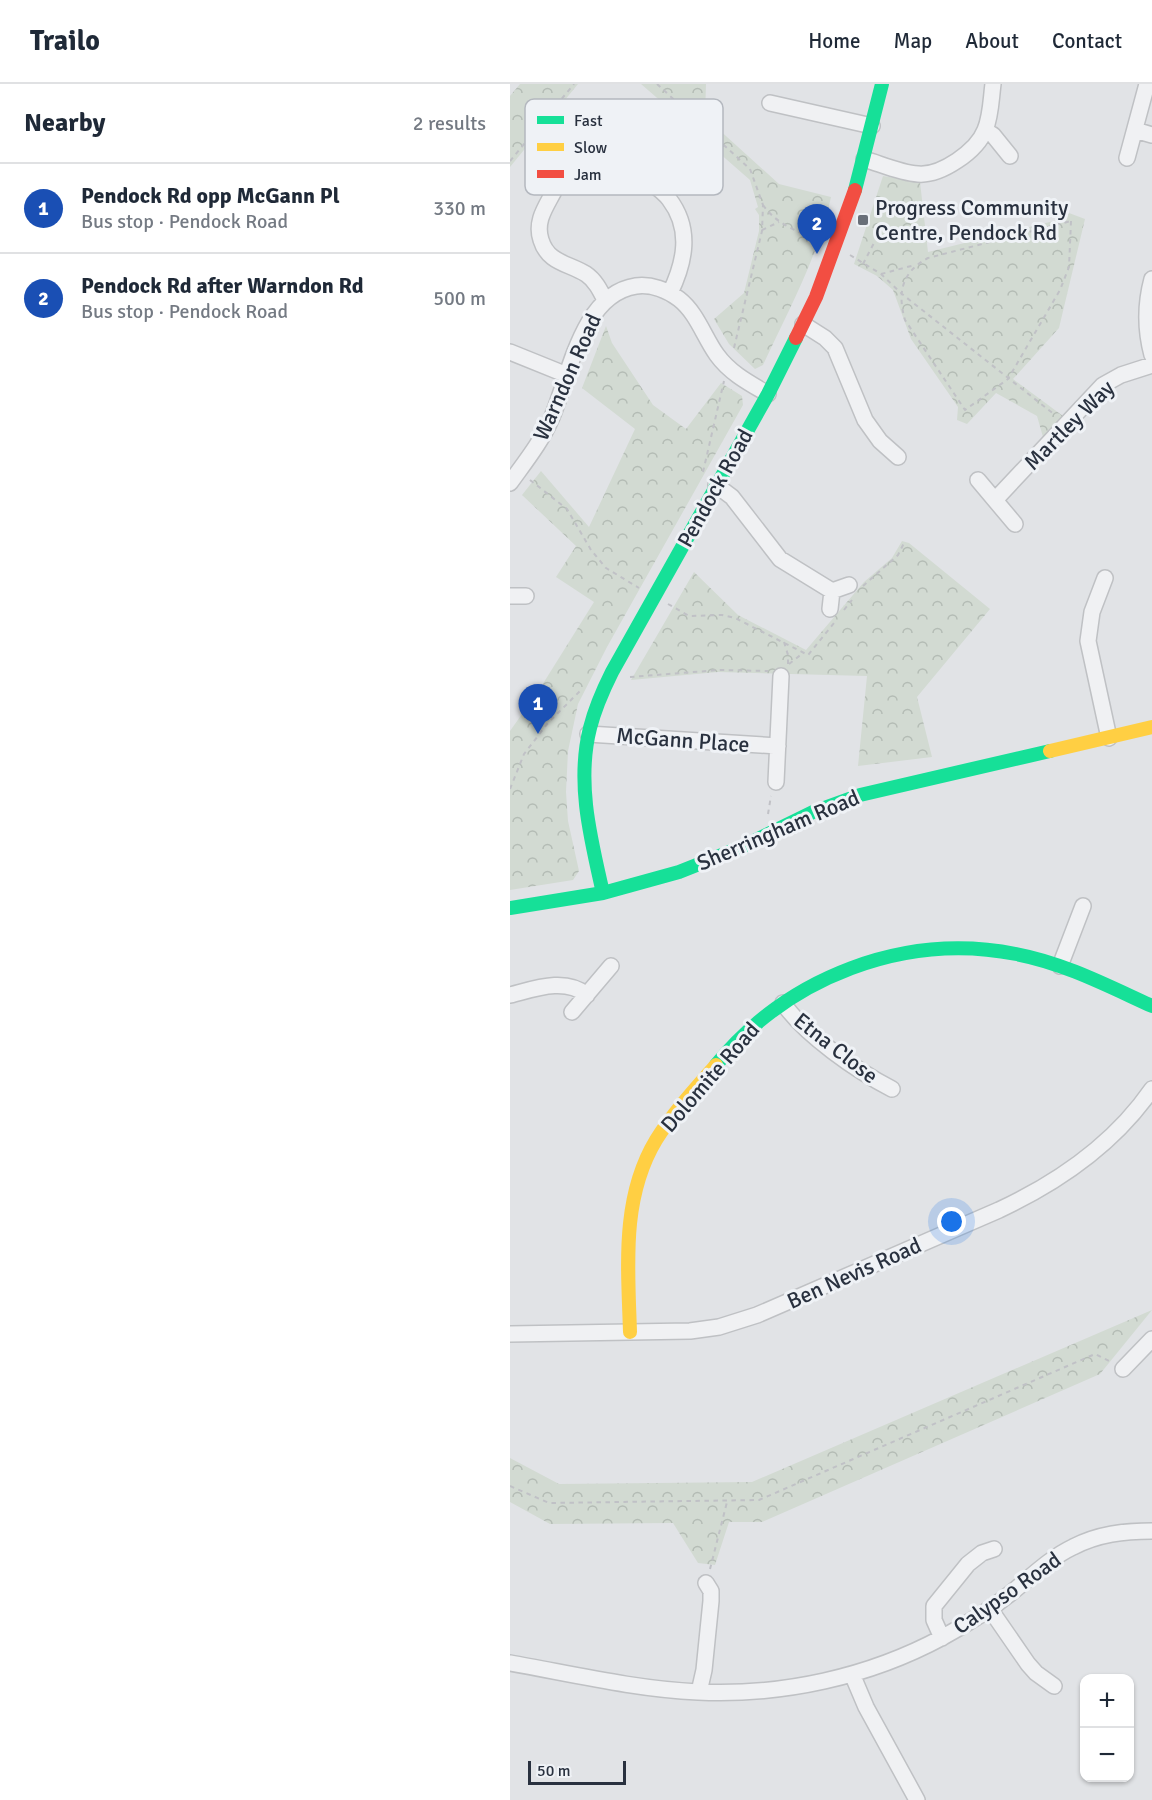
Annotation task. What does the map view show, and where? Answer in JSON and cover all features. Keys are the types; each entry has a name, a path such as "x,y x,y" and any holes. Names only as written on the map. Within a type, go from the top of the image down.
{"street":[{"name":"Pendock Road","path":"603,893 584,801 584,761 595,710 606,683 768,394 803,324 836,246 864,159 882,84"},
{"path":"864,159 902,171 927,174 940,171 974,146 985,130 993,84"},
{"path":"1127,158 1147,84"},
{"path":"770,103 873,126"},
{"path":"985,130 993,135 1010,156"},
{"path":"1135,130 1152,135"},
{"path":"551,195 542,212 539,232 544,246 552,257 562,264 585,274 598,287 605,300"},
{"path":"665,195 681,224 684,246 682,264 670,293"},
{"path":"1152,279 1147,302 1146,324 1152,355"},
{"name":"Warndon Road","path":"514,477 547,428 590,318 605,300 619,290 640,286 654,287 670,293 689,309 728,368 768,394"},
{"path":"803,324 825,338 835,348 865,420 880,441 898,457"},
{"path":"510,352 567,375"},
{"name":"Martley Way","path":"995,500 1094,394 1113,379 1152,365"},
{"path":"978,480 1015,524"},
{"path":"716,485 732,497 780,559 832,591 855,589"},
{"path":"1105,578 1092,612 1088,641 1109,738"},
{"path":"832,591 837,614"},
{"path":"510,596 526,596"},
{"name":"McGann Place","path":"776,782 783,671"},
{"name":"Sherringham Road","path":"510,908 603,893 679,872 719,857 813,812 860,795 1152,727"},
{"name":"McGann Place","path":"588,734 778,746"},
{"path":"1060,966 1083,906"},
{"name":"Dolomite Road","path":"630,1332 630,1224 635,1191 644,1163 663,1129 725,1053 750,1027 783,1003 812,985 842,971 877,959 914,951 949,948 1016,954 1060,966 1152,1006"},
{"path":"572,1012 610,966"},
{"path":"510,995 537,988 561,986 573,987 587,995"},
{"name":"Etna Close","path":"783,1003 795,1019 856,1068 892,1089"},
{"name":"Ben Nevis Road","path":"510,1334 690,1331 746,1320 1018,1201 1070,1171 1102,1145 1152,1089"},
{"path":"1123,1369 1152,1339"},
{"name":"Calypso Road","path":"510,1663 641,1686 699,1692 746,1692 786,1688 852,1674 903,1656 942,1638 990,1609 1072,1547 1093,1538 1113,1534 1152,1531"},
{"path":"942,1638 933,1615 936,1603 969,1564 982,1553 993,1549"},
{"path":"699,1692 704,1670 711,1601 711,1591 706,1583"},
{"path":"990,1609 1028,1664 1054,1686"},
{"path":"852,1674 866,1707 917,1800"}],"path":[{"path":"562,99 574,84"},
{"path":"657,84 674,99"},
{"path":"510,161 525,143"},
{"path":"723,144 750,168 763,206 778,222 836,246 882,274 902,294 1066,423"},
{"path":"732,355 762,231 763,206"},
{"path":"882,274 915,265 928,258 1071,221 1070,267 1060,290 1008,379 965,410 905,320 901,306 904,280 915,265"},
{"path":"762,231 778,222"},
{"path":"863,264 874,243"},
{"path":"704,472 724,380"},
{"path":"514,477 567,509 591,550 606,568 642,590"},
{"path":"627,678 720,670 783,671 804,653 807,654 855,589 898,555 904,543"},
{"path":"668,604 689,616 722,615 735,618 804,653"},
{"path":"783,671 784,642"},
{"path":"510,789 524,754 548,723 580,691"},
{"path":"764,836 772,788 776,782"},
{"path":"510,1486 549,1503 759,1500 1095,1354 1101,1355 1123,1369"},
{"path":"706,1583 728,1501"}],"green space":[{"path":"520,84 578,84 566,99 525,99 525,149 510,167 510,96"},
{"path":"641,84 706,84 706,99 658,99"},
{"path":"723,133 779,184 831,197 819,240 802,282 763,365 755,369 729,344 714,319 744,293 759,231 759,215 755,209 758,207 750,180 723,156"},
{"path":"883,176 920,182 928,252 1066,218 1069,213 1085,219 1059,328 1013,379 1063,416 1043,437 1037,416 996,393 967,424 957,420 958,407 911,339 893,290 877,276 854,264"},
{"path":"606,326 612,343 653,405 686,429 721,383 742,396 743,405 607,647 578,704 568,751 566,792 568,821 579,871 573,880 510,890 510,731 539,690 594,602 556,577 576,546 522,495 541,471 589,527 635,429 582,388"},
{"path":"902,541 909,543 990,609 917,697 932,757 858,766 867,676 718,672 631,680 694,572 738,615 806,650 864,582 892,558"},
{"path":"1152,1310 1100,1374 762,1522 729,1522 715,1565 698,1563 673,1523 550,1524 510,1502 510,1458 559,1484 752,1482"}],"traffic: fast":[{"path":"855,190 882,84"},
{"path":"603,893 590,832 585,790 586,749 594,713 612,672 768,394 796,338"},
{"path":"510,908 603,893 679,872 742,847 813,812 860,795 1050,751"},
{"path":"716,1065 745,1034 778,1007 813,985 851,968 891,956 932,950 974,949 1034,958 1086,976 1152,1006"}],"traffic: slow":[{"path":"1050,751 1152,727"},
{"path":"630,1332 629,1233 637,1185 656,1140 716,1065"}],"traffic: jam":[{"path":"796,338 816,297 855,190"}],"place":[{"name":"Progress Community Centre, Pendock Rd","path":"863,220"},
{"name":"Pendock Rd after Warndon Rd","path":"817,254"},
{"name":"Pendock Rd opp McGann Pl","path":"538,734"}]}
